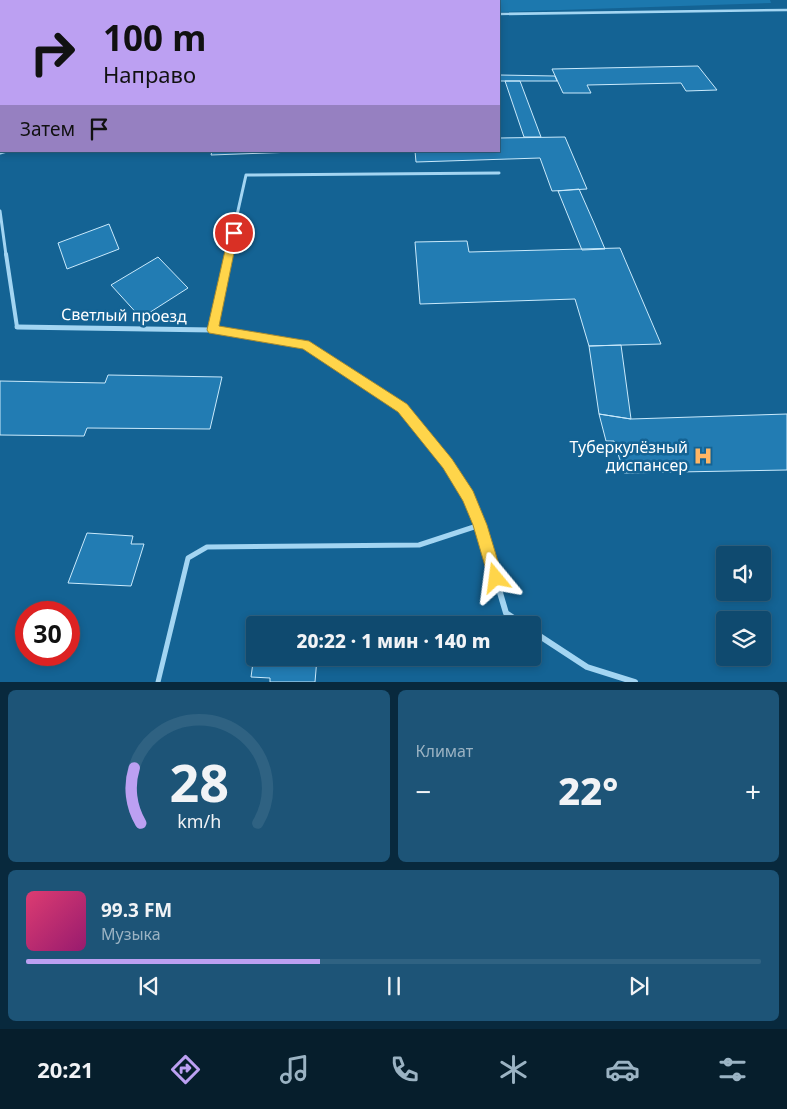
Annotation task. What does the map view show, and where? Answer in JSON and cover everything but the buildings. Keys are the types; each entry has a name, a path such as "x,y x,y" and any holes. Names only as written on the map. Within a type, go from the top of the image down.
{"street":[{"name":"Светлый проезд","path":"17,327 212,330 305,344 402,408 448,463 468,496 480,525 506,613 510,616"},
{"path":"541,637 587,667 635,682"}],"lane":[{"path":"500,14 787,10"},
{"path":"212,330 246,175 499,173"},
{"name":"Светлый проезд","path":"0,211 17,327"},
{"path":"158,682 188,558 206,547 420,545 480,525"}],"shaded area":[{"path":"500,0 770,0 771,3 500,12"}],"place":[{"name":"Туберкулёзный диспансер","path":"703,456"}],"route":[{"path":"234,233 212,330 305,344 402,408 448,463 468,496 480,525 496,578"}]}
